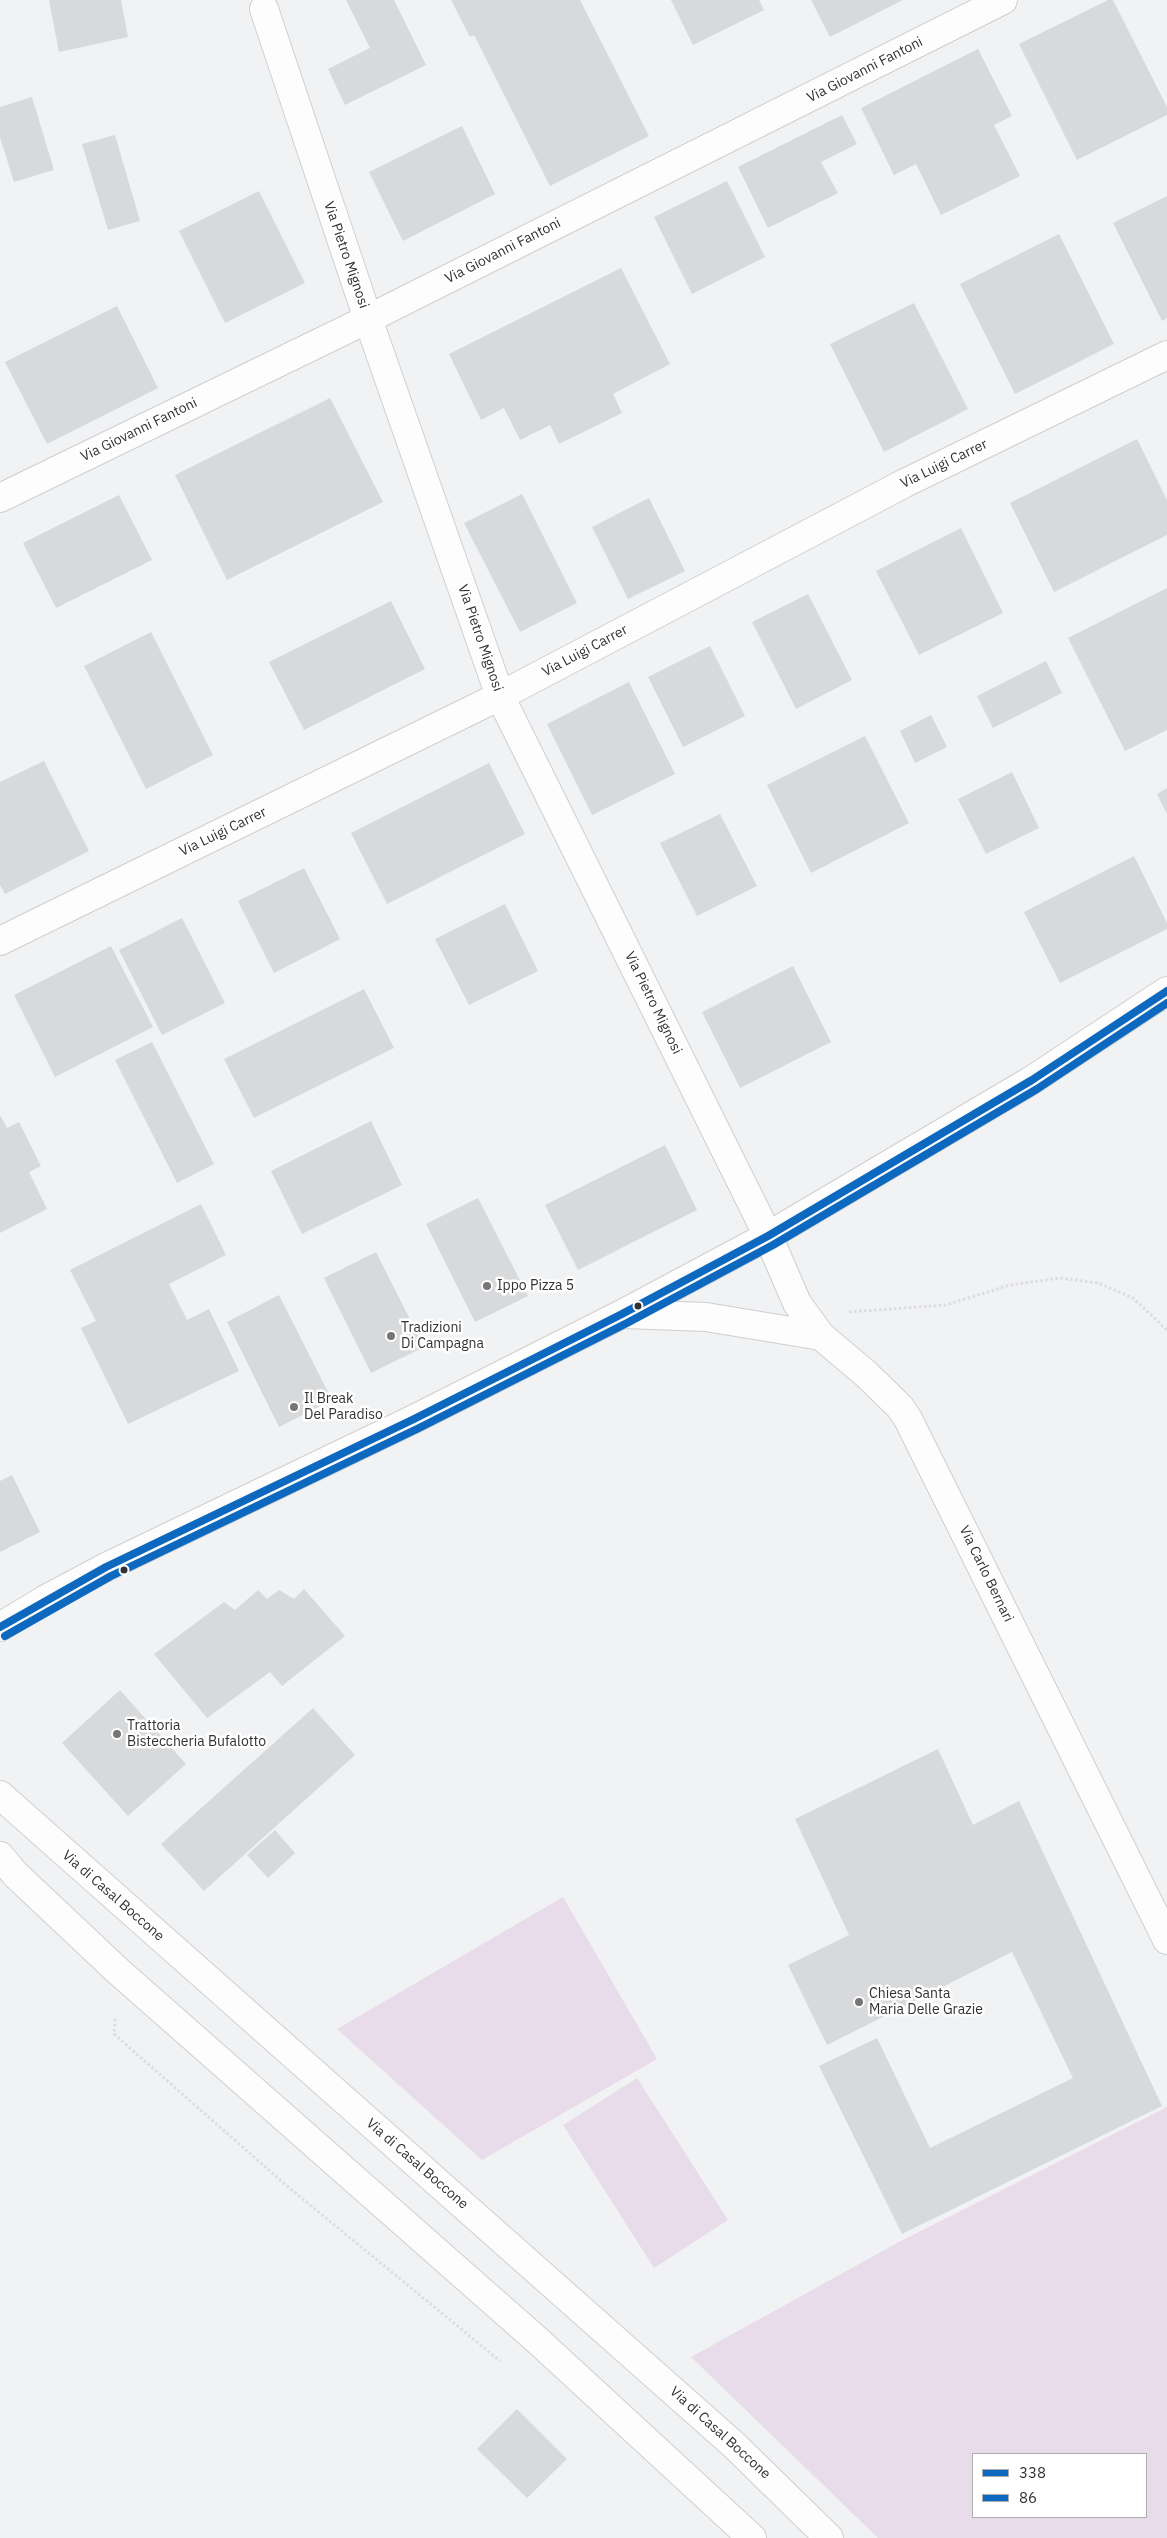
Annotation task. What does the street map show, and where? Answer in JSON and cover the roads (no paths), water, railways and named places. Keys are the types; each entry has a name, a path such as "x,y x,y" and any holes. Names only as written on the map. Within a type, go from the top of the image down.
{"street":[{"name":"Via Giovanni Fantoni","path":"0,498 368,319 1003,0"},
{"name":"Via Pietro Mignosi","path":"264,9 368,319 500,696 768,1236"},
{"name":"Via Luigi Carrer","path":"0,941 500,696 906,483 1167,355"},
{"path":"0,1627 46,1599 106,1567 318,1466 622,1314 768,1236 1032,1080 1167,991"},
{"name":"Via Carlo Bernari","path":"768,1236 793,1296 821,1336 866,1374 900,1407 908,1419 1167,1940"},
{"path":"622,1314 706,1317 821,1336"},
{"name":"Via di Casal Boccone","path":"0,1795 734,2444 829,2538"},
{"path":"5,1866 118,1971 537,2340 752,2538"}],"place":[{"name":"Ippo Pizza 5","path":"487,1286"},
{"name":"Tradizioni Di Campagna","path":"391,1336"},
{"name":"Il Break Del Paradiso","path":"294,1407"},
{"name":"Trattoria Bisteccheria Bufalotto","path":"117,1734"},
{"name":"Chiesa Santa Maria Delle Grazie","path":"859,2002"}]}
